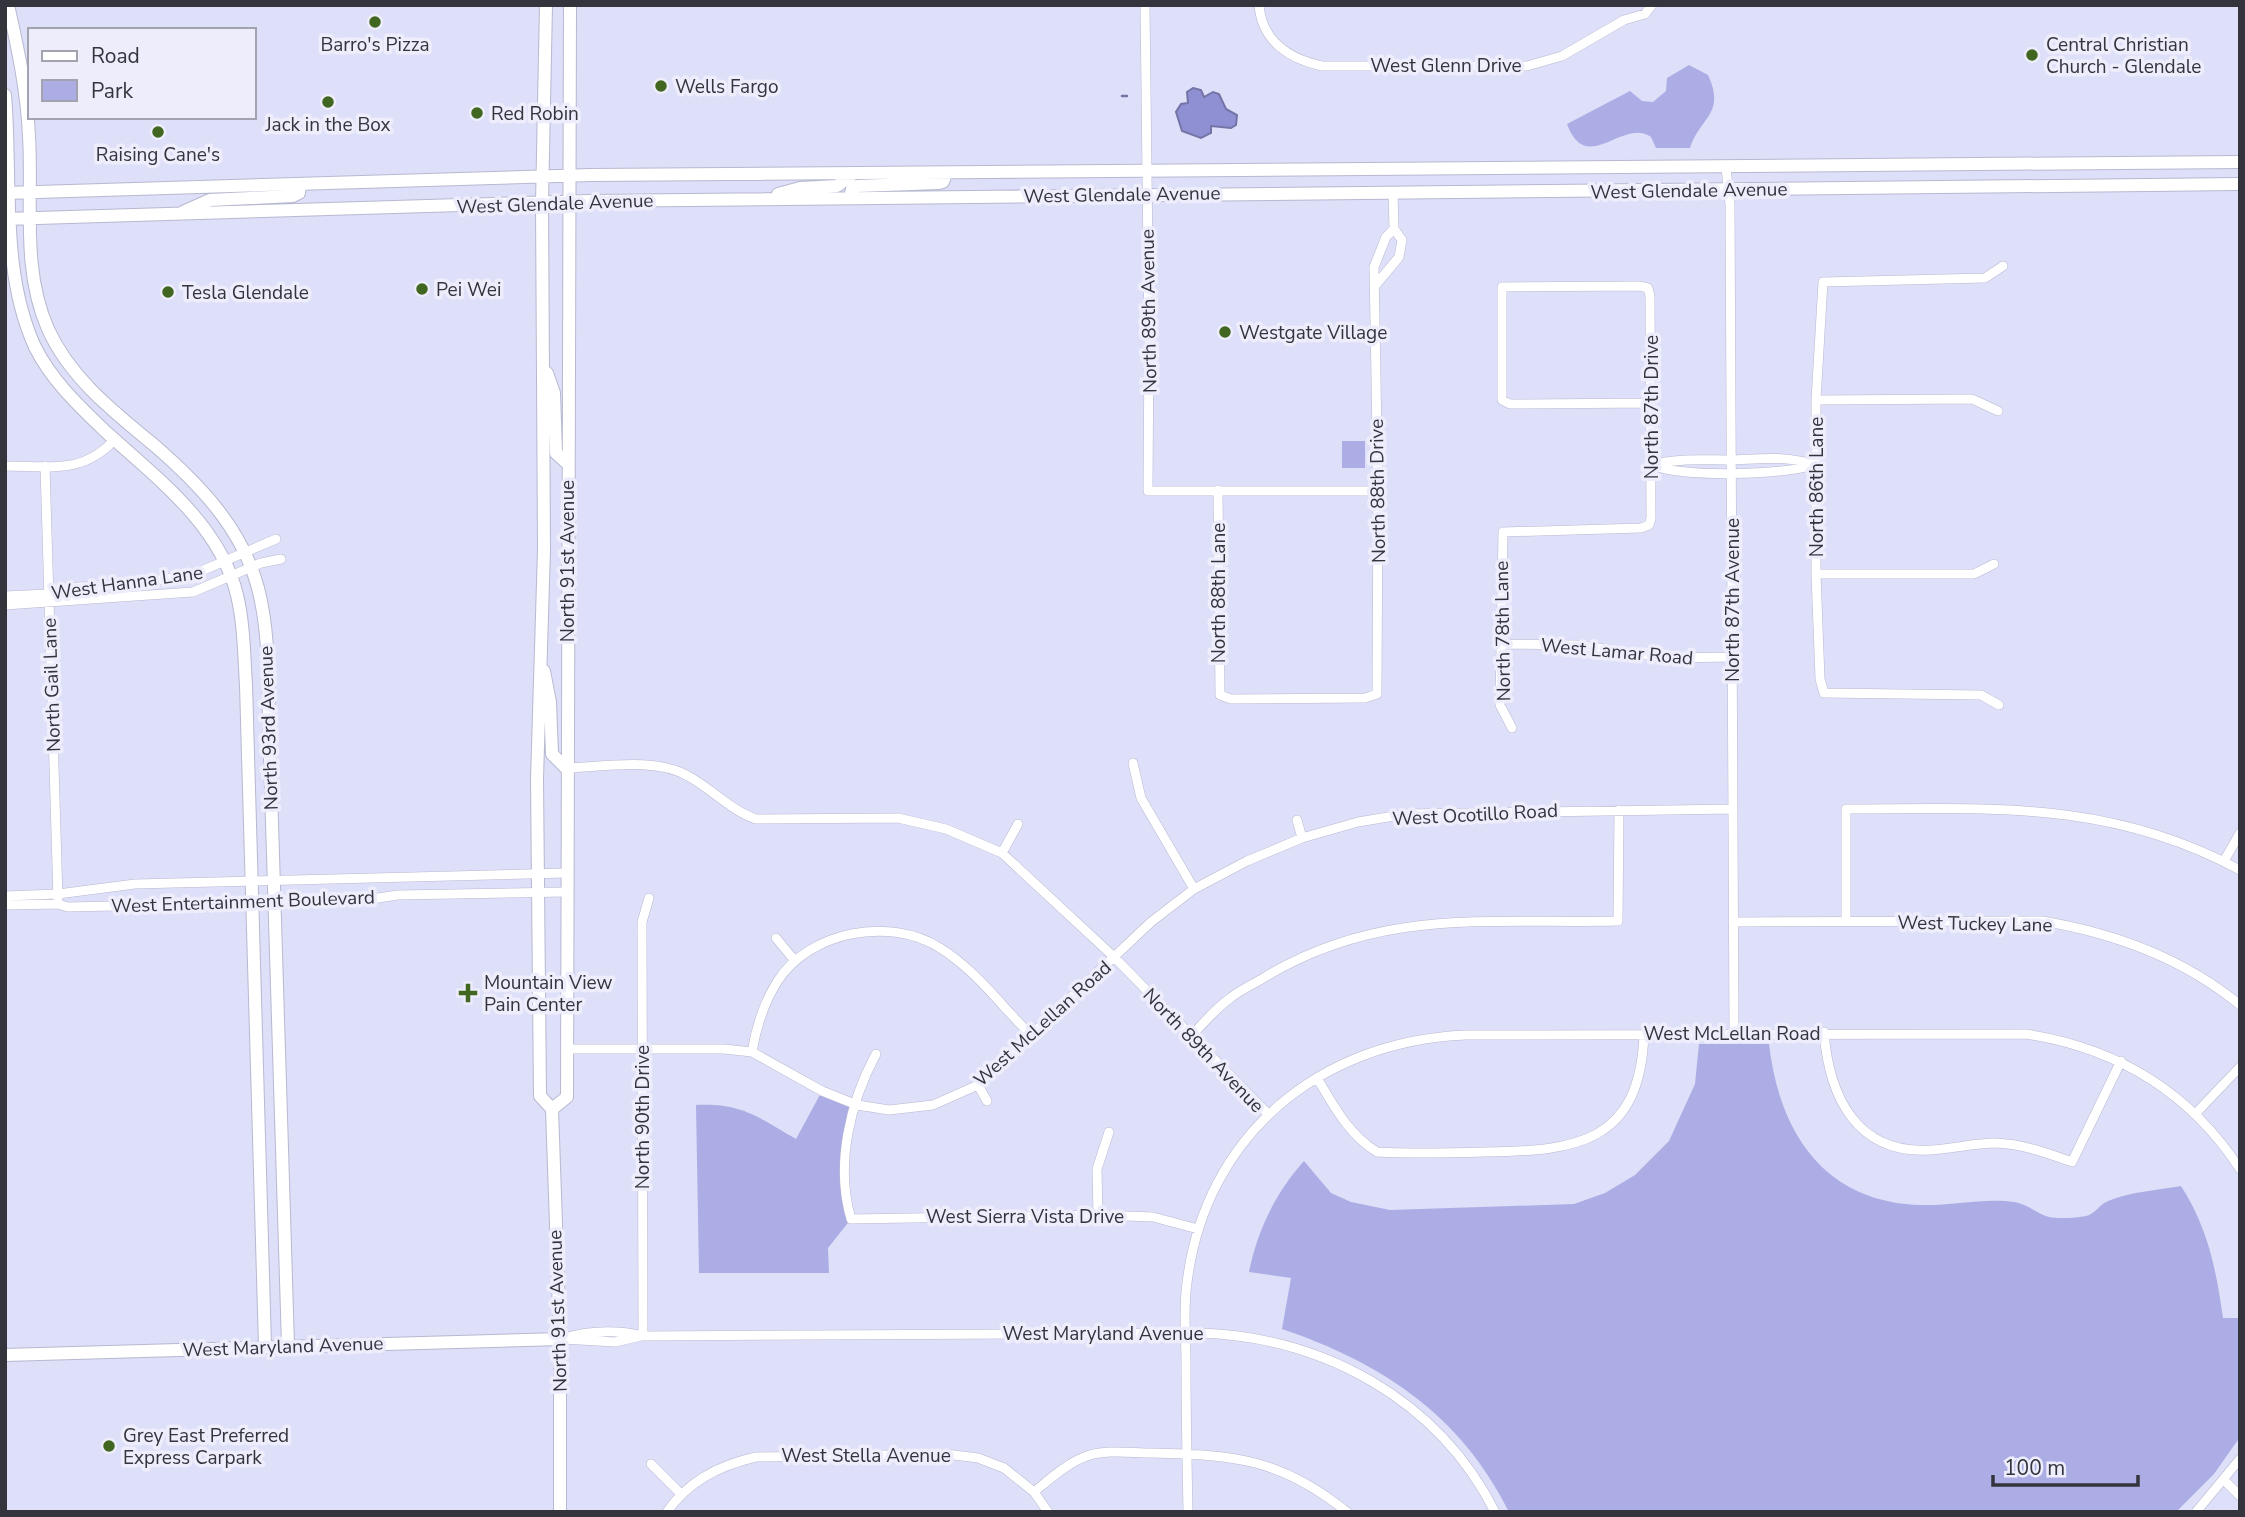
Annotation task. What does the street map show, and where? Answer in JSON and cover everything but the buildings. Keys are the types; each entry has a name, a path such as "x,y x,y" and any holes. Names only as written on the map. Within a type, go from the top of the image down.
{"main road":[{"name":"North 93rd Avenue","path":"8,5 24,84 31,192 29,218 32,274 38,303 61,353 94,393 209,497 245,555 258,588 264,631 274,881 288,1345"},
{"name":"North 91st Avenue","path":"546,5 542,203 544,363 538,892 540,1096 552,1109 560,1339 560,1512"},
{"name":"North 91st Avenue","path":"552,1109 567,1097 570,5"},
{"name":"North 93rd Avenue","path":"5,96 12,274 29,335 64,390 196,517 232,578 240,609 252,881 265,1346"},
{"name":"West Glendale Avenue","path":"8,193 571,176 2240,162"},
{"path":"1393,170 1393,192"},
{"path":"763,199 800,188 837,186 853,174"},
{"path":"850,198 852,189 857,186 939,183 943,182 946,174"},
{"path":"179,214 210,200 293,196 299,193 300,184"},
{"name":"West Glendale Avenue","path":"8,219 570,202 2240,184"},
{"path":"544,363 554,393 556,453 567,463"},
{"path":"540,657 550,702 552,754 566,768"},
{"name":"West Maryland Avenue","path":"5,1355 560,1339"}],"street":[{"name":"North 89th Avenue","path":"1145,5 1148,491 1218,490"},
{"name":"West Glenn Drive","path":"1259,5 1265,29 1276,45 1303,62 1322,66 1527,66 1562,56 1624,20 1652,8"},
{"name":"North 87th Avenue","path":"1726,168 1732,460 1734,1033"},
{"path":"1374,287 1399,257 1402,240 1394,229 1393,192"},
{"name":"North 88th Drive","path":"1377,694 1378,491 1374,267 1386,237 1394,229"},
{"path":"1383,249 1399,257"},
{"name":"North 86th Lane","path":"1999,705 1981,695 1824,693 1820,679 1816,574 1816,400 1822,282 1985,278 2003,265"},
{"name":"North 87th Drive","path":"1503,532 1641,528 1649,525 1651,403 1648,288 1502,287 1502,400 1510,404 1651,403"},
{"path":"1816,400 1972,400 1997,411"},
{"path":"5,466 87,462 100,455 115,439"},
{"path":"1779,457 1779,471"},
{"path":"1651,465 1669,460 1779,457 1816,465"},
{"path":"1651,465 1669,471 1732,472 1779,471 1816,465"},
{"name":"North Gail Lane","path":"45,466 58,899"},
{"path":"1218,490 1378,491"},
{"name":"North 88th Lane","path":"1218,490 1220,695 1244,699 1364,698 1377,694"},
{"name":"North 78th Lane","path":"1503,532 1500,705 1512,728"},
{"name":"West Hanna Lane","path":"5,605 48,599 63,588 131,584 184,577 225,564 276,539"},
{"name":"West Hanna Lane","path":"5,596 63,599 183,594 232,578 261,563 281,559"},
{"path":"1816,574 1974,574 1994,564"},
{"name":"West Lamar Road","path":"1501,644 1576,645 1668,658 1733,657"},
{"path":"1133,763 1141,798 1194,888"},
{"path":"566,768 663,767 690,777 743,814 756,819 898,817 947,829 1002,853 1114,957"},
{"name":"West Ocotillo Road","path":"1114,957 1194,888 1247,861 1302,838 1358,822 1406,814 1733,809"},
{"path":"1846,921 1846,809 2054,811 2156,834 2240,870"},
{"path":"1191,1036 1229,998 1293,960 1342,941 1391,928 1441,923 1618,921 1619,810"},
{"path":"1297,820 1302,838"},
{"path":"1002,853 1018,824"},
{"path":"2224,862 2240,833"},
{"name":"West Entertainment Boulevard","path":"5,905 58,899 135,884 566,873"},
{"name":"West Entertainment Boulevard","path":"5,896 58,899 68,907 358,901 412,894 566,892"},
{"name":"North 90th Drive","path":"643,1336 642,922 649,898"},
{"name":"West Tuckey Lane","path":"1733,922 2042,921 2084,928 2141,946 2207,980 2240,1005"},
{"path":"752,1052 766,1004 778,981 794,961 820,944 857,932 901,932 937,946 958,960 1032,1036"},
{"path":"776,938 794,961"},
{"name":"North 89th Avenue","path":"1114,957 1268,1114 1234,1155 1198,1229 1186,1284 1188,1512"},
{"name":"West McLellan Road","path":"566,1049 752,1052 822,1091 857,1105 890,1110 933,1105 978,1085 1114,957"},
{"path":"1824,1032 1830,1080 1841,1105 1867,1134 1892,1148 1930,1150 1995,1143 2029,1146 2073,1162 2121,1061"},
{"name":"West McLellan Road","path":"1268,1114 1317,1078 1360,1055 1413,1039 1466,1035 1824,1032 2026,1034 2072,1042 2121,1061 2174,1094 2196,1113 2240,1169"},
{"path":"1317,1078 1347,1125 1360,1141 1377,1152 1546,1151 1584,1141 1604,1130 1624,1109 1642,1067 1644,1034"},
{"path":"857,1105 867,1071 876,1054"},
{"path":"2196,1113 2240,1067"},
{"path":"978,1085 987,1101"},
{"name":"West Sierra Vista Drive","path":"857,1105 844,1157 845,1198 851,1219 1098,1215 1153,1217 1198,1229"},
{"path":"1098,1215 1097,1169 1109,1132"},
{"name":"West Maryland Avenue","path":"560,1339 615,1342 643,1336 1186,1333 1234,1334 1279,1342 1321,1355 1362,1374 1409,1405 1440,1434 1476,1479 1495,1512"},
{"path":"1034,1492 1064,1468 1088,1456 1109,1453 1187,1454 1239,1458 1288,1472 1324,1493 1346,1512"},
{"name":"West Stella Avenue","path":"681,1494 697,1481 726,1465 756,1457 946,1454 978,1458 1004,1468 1034,1492 1048,1512"},
{"path":"2196,1512 2240,1459"},
{"path":"651,1464 681,1494 667,1512"},
{"path":"2224,1480 2240,1496"}],"green space":[{"path":"1689,65 1708,75 1714,98 1713,107 1690,148 1656,148 1651,137 1640,133 1595,146 1585,146 1575,139 1567,124 1630,91 1642,101 1653,102 1666,91 1667,78"},
{"path":"1342,441 1365,441 1365,468 1342,468"},
{"path":"1699,1044 1769,1044 1774,1076 1783,1105 1812,1156 1832,1176 1857,1191 1886,1201 1931,1205 2005,1201 2025,1205 2049,1217 2068,1218 2089,1215 2105,1202 2125,1195 2181,1186 2198,1217 2210,1249 2223,1318 2240,1318 2240,1437 2214,1474 2176,1512 1509,1512 1490,1478 1467,1447 1442,1420 1415,1397 1353,1358 1282,1329 1291,1278 1249,1272 1269,1213 1304,1161 1331,1193 1351,1202 1390,1210 1574,1204 1605,1193 1635,1175 1669,1141 1695,1084"},
{"path":"822,1091 857,1105 844,1157 851,1219 828,1248 829,1273 699,1273 696,1105 738,1109 760,1118 796,1139"}],"shaded area":[{"path":"1193,88 1201,90 1204,97 1213,92 1219,94 1226,109 1237,115 1236,125 1231,128 1211,126 1211,133 1201,138 1182,131 1176,112 1181,104 1188,103 1187,92"}],"waterway":[{"path":"1122,96 1127,96"}],"place":[{"name":"Barro's Pizza","path":"375,22"},
{"name":"Central Christian Church - Glendale","path":"2032,55"},
{"name":"Wells Fargo","path":"661,86"},
{"name":"Jack in the Box","path":"328,102"},
{"name":"Red Robin","path":"477,113"},
{"name":"Raising Cane's","path":"158,132"},
{"name":"Pei Wei","path":"422,289"},
{"name":"Tesla Glendale","path":"168,292"},
{"name":"Westgate Village","path":"1225,332"},
{"name":"Mountain View Pain Center","path":"468,993"},
{"name":"Grey East Preferred Express Carpark","path":"109,1446"}]}
